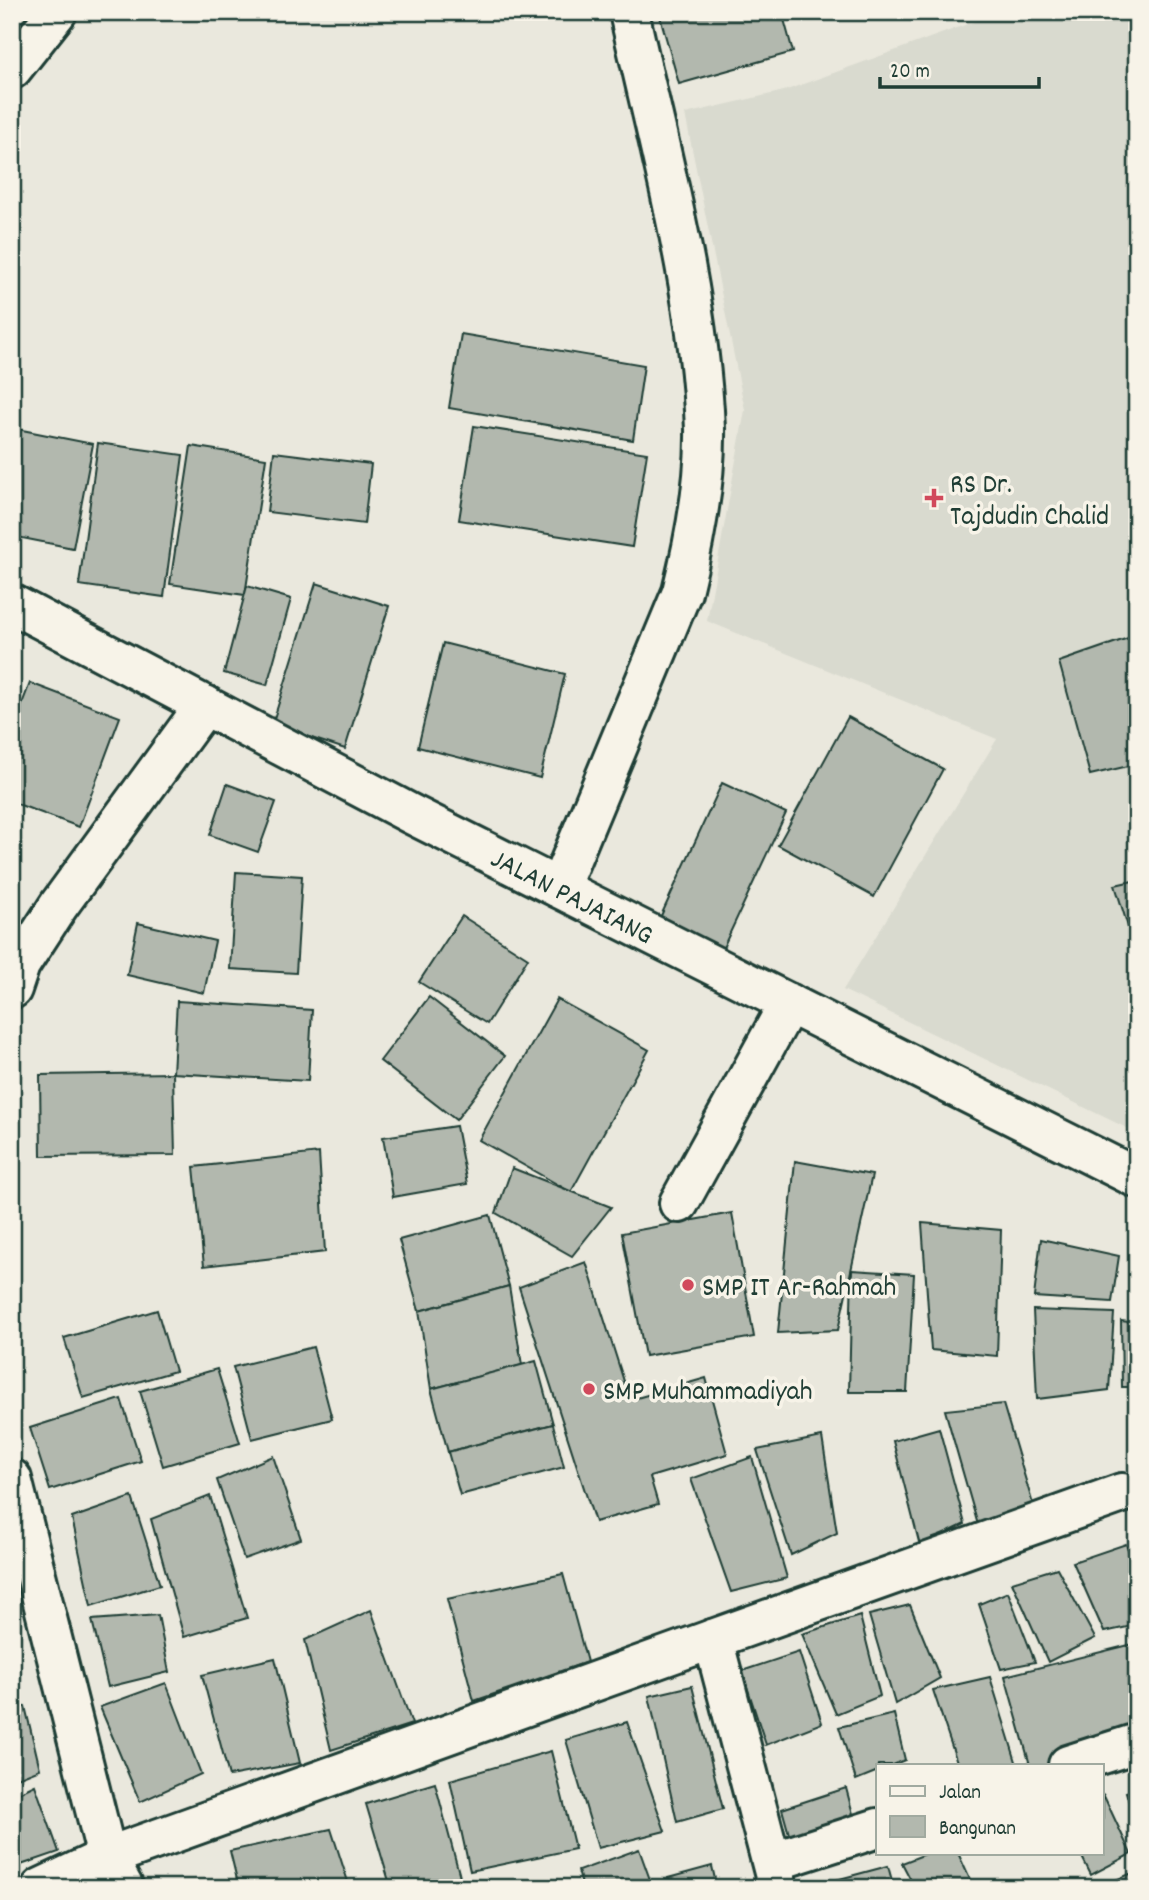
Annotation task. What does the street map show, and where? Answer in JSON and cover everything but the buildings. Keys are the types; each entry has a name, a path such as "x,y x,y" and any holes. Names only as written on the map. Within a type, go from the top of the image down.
{"street":[{"path":"12,69 57,12"},
{"path":"559,888 682,592 694,545 705,431 693,305 629,12"},
{"name":"JALAN PAJAIANG","path":"12,604 411,814 1137,1178"},
{"path":"12,989 20,965 59,905 205,705"},
{"path":"680,1203 789,1003"},
{"path":"12,1479 116,1872"},
{"path":"41,1888 116,1872 713,1639 1122,1493"},
{"path":"713,1639 775,1875 876,1829"},
{"path":"1071,1764 1137,1743"}],"shaded area":[{"name":"RS Dr. Tajdudin Chalid","path":"1001,12 1137,12 1137,1133 843,990 997,739 707,621 745,410 685,114 784,91"}],"place":[{"name":"RS Dr. Tajdudin Chalid","path":"934,498"},
{"name":"SMP IT Ar-Rahmah","path":"688,1285"},
{"name":"SMP Muhammadiyah","path":"589,1389"}]}
